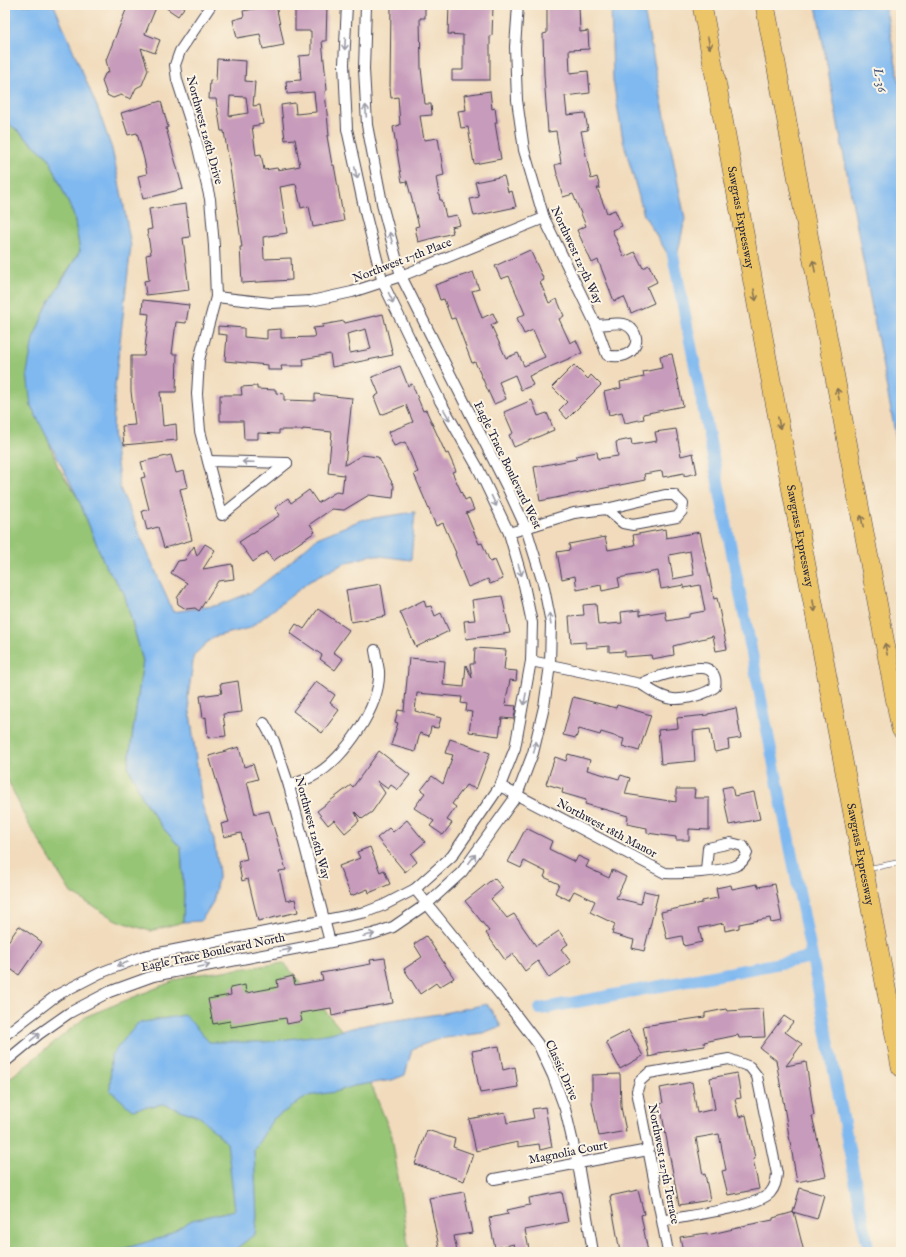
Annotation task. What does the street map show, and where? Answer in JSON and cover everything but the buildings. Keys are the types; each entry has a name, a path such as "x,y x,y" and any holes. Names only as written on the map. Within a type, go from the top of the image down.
{"highway":[{"name":"Sawgrass Expressway","path":"702,5 901,1067"},
{"path":"765,5 901,729"}],"street":[{"name":"Northwest 126th Drive","path":"208,461 287,463 222,515 200,431 197,394 199,360 216,297 210,199 196,139 177,80 176,65 180,51 211,5"},
{"path":"326,921 366,912 384,905 415,889 452,856 500,786 515,748 531,661 532,623 524,585 509,533 478,468 440,401 383,283 365,212 347,128 344,64 348,5"},
{"name":"Eagle Trace Boulevard West","path":"330,942 373,934 393,927 428,903 462,872 517,795 533,753 544,707 550,665 551,622 543,582 526,528 508,489 401,276 383,208 367,125 364,69 366,5"},
{"name":"Northwest 127th Way","path":"518,5 515,47 517,100 524,150 544,218 596,325"},
{"name":"Northwest 17th Place","path":"216,297 271,303 311,301 352,292 383,283 544,218"},
{"path":"509,533 574,513 606,509 665,495 674,495 683,504 682,511 677,517 633,524 623,523 606,509"},
{"path":"289,786 314,776 331,764 347,747 360,728 372,703 378,684 379,672 375,650"},
{"path":"531,661 641,684 656,694 673,699 707,694 716,687 717,681 714,673 703,667 654,677 641,684"},
{"name":"Northwest 126th Way","path":"264,723 274,741 289,786 326,921 330,942"},
{"name":"Northwest 18th Manor","path":"500,786 665,873 679,874 706,871"},
{"name":"Classic Drive","path":"415,889 428,903 538,1044 553,1076 565,1109 578,1164 593,1252"},
{"name":"Eagle Trace Boulevard North","path":"5,1035 56,995 100,973 144,956 326,921"},
{"name":"Eagle Trace Boulevard North","path":"5,1062 39,1034 69,1013 109,992 153,976 330,942"},
{"name":"Northwest 127th Terrace","path":"662,1221 754,1203 769,1195 776,1185 777,1174 757,1076 750,1067 729,1059 649,1073 640,1081 637,1091 648,1150 668,1252"},
{"name":"Magnolia Court","path":"494,1179 648,1150"}],"lane":[{"path":"864,869 901,862"}],"green space":[{"path":"5,120 49,158 74,216 80,251 61,281 31,406 46,434 58,467 78,498 105,565 124,593 143,661 128,766 143,799 163,828 181,848 184,895 183,922 150,931 116,920 71,893 28,823 5,774"},
{"path":"284,963 356,1047 392,1136 409,1252 5,1252 5,1082 87,1016 186,976"}],"water":[{"path":"5,5 54,5 98,109 112,149 131,246 115,385 113,432 120,488 173,612 219,605 252,592 283,568 317,538 361,520 415,512 411,560 372,555 343,564 310,581 250,628 213,637 194,655 188,697 202,805 214,840 219,873 213,902 201,921 183,922 184,895 181,848 163,828 143,799 128,766 143,661 124,593 105,565 78,498 31,406 27,373 33,339 47,306 80,251 74,216 49,158 5,120"},
{"path":"611,5 643,5 685,219 675,266 644,215 623,140 613,80"},
{"name":"L-36","path":"816,5 885,5 901,91 901,465"},
{"path":"487,1004 501,1026 483,1033 438,1039 412,1049 405,1075 392,1080 354,1086 335,1092 308,1096 273,1119 254,1150 257,1216 255,1234 232,1252 113,1252 164,1237 192,1220 235,1210 227,1143 200,1117 163,1104 132,1110 110,1090 111,1055 138,1023 185,1015 209,1042 265,1042 326,1034 370,1024 439,1014"}],"waterway":[{"path":"672,250 869,1252"},
{"path":"540,1009 812,957"}]}
